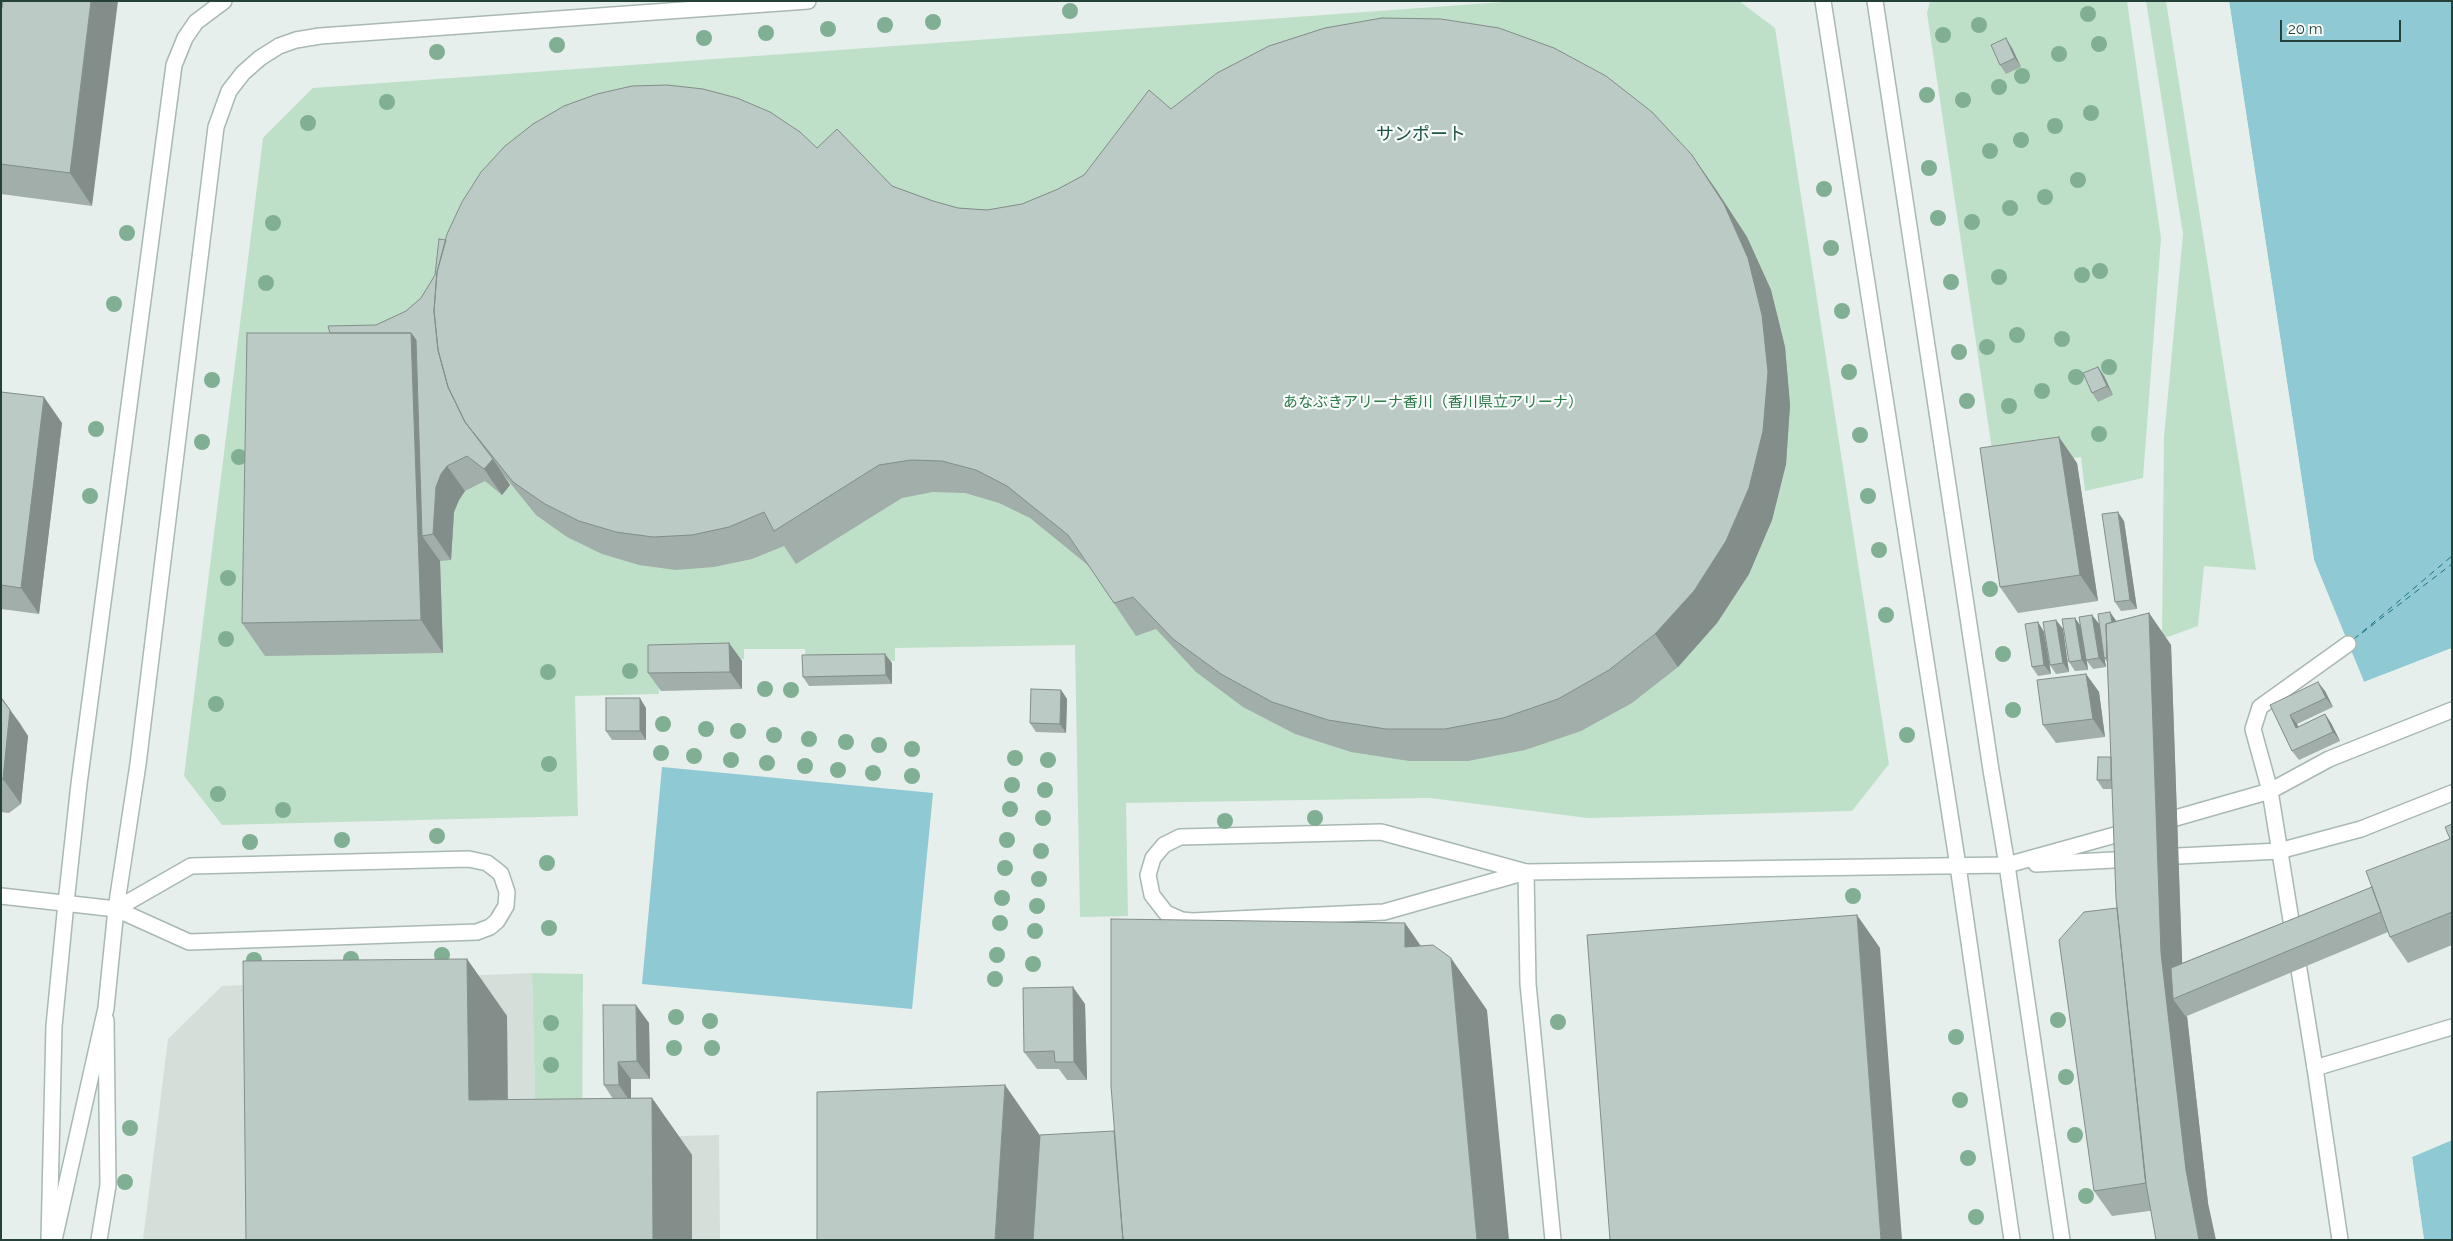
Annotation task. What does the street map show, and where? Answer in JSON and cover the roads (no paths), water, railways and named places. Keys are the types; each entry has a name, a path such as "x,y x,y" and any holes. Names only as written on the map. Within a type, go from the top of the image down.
{"street":[{"path":"49,1240 54,1026 66,903 79,784 174,65 185,38 196,22 224,1"},
{"path":"99,1240 108,1185 106,1008 116,909 138,764 216,126 229,91 243,73 260,58 279,46 296,40 320,36 808,1"},
{"path":"1823,1 1958,866 2012,1240"},
{"path":"1875,1 1990,770 2007,865 2062,1240"},
{"path":"2340,1240 2315,1068 2270,791 2253,729 2260,707 2348,644"},
{"path":"2007,865 2270,791 2329,759 2452,710"},
{"path":"1526,872 1381,832 1180,837 1164,845 1158,852 1148,875 1152,895 1160,907 1173,917 1192,921 1384,912 1526,872 2007,865 2279,851 2361,829 2452,793"},
{"path":"1,896 116,909 189,942 470,933 484,930 497,921 506,906 507,892 501,874 487,863 469,859 191,866 116,909"},
{"path":"1526,872 1528,984 1552,1240"},
{"path":"54,1240 106,1008"},
{"path":"2315,1068 2452,1027"}],"water":[{"path":"2229,1 2452,1 2452,648 2364,682 2314,560"},
{"path":"662,767 933,793 912,1009 642,984"},
{"path":"2452,1140 2452,1240 2424,1240 2412,1157"}],"district":[{"name":"サンポート","path":"1421,135"}],"park label":[{"name":"あなぶきアリーナ香川（香川県立アリーナ）","path":"1433,402"}]}
